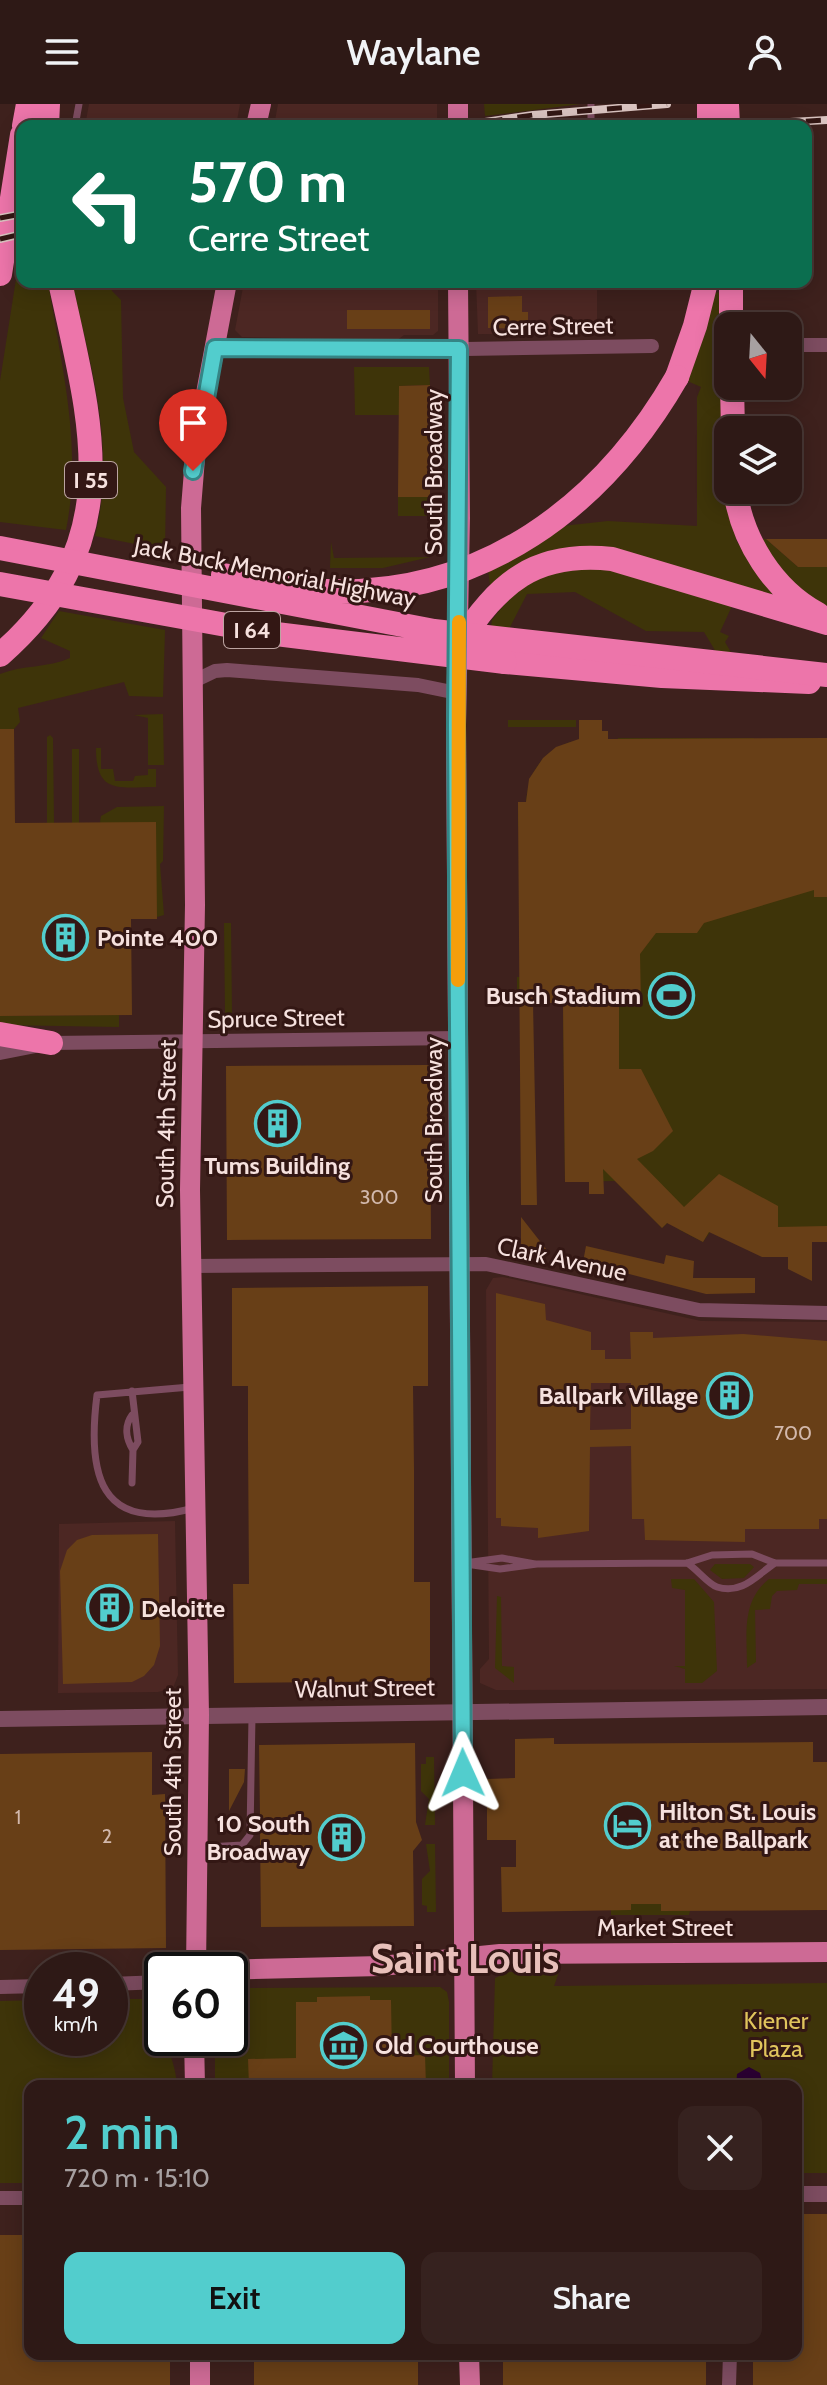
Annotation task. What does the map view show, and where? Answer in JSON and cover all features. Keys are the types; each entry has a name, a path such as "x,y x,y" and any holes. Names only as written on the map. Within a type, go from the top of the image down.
{"highway":[{"path":"0,274 16,173"},
{"name":"I 55","path":"1,654 28,629 65,580 78,548 90,498 90,435 61,288"},
{"path":"114,569 185,569 326,591 396,586 469,567 526,540 579,500 639,437 677,377 704,288"},
{"path":"731,288 731,312"},
{"path":"739,504 749,538 770,573 794,598 827,621"},
{"name":"Jack Buck Memorial Highway","path":"0,548 461,640 827,675"},
{"path":"461,640 507,584 554,560 583,556 612,559 827,621"},
{"name":"I 64","path":"0,584 201,622 364,647 558,668 827,682"},
{"path":"784,682 827,690"},
{"path":"0,1034 51,1043"}],"main road":[{"name":"South 4th Street","path":"196,1952 199,1715 190,1266 194,1041 193,471 226,288"},
{"name":"South Broadway","path":"458,288 461,640 457,693 465,2080"},
{"name":"Market Street","path":"248,1969 381,1966 500,1954 827,1952"},
{"path":"194,2056 195,2080"},
{"path":"200,2360 200,2385"},
{"path":"469,2360 470,2385"}],"street":[{"path":"802,345 827,345"},
{"name":"Cerre Street","path":"215,348 652,346"},
{"path":"192,682 224,669 418,685 457,693"},
{"name":"Spruce Street","path":"0,1053 51,1043 459,1038"},
{"name":"Clark Avenue","path":"190,1266 498,1266 699,1310 827,1313"},
{"name":"Walnut Street","path":"0,1719 827,1707"},
{"path":"0,1711 30,1718"},
{"path":"0,1987 24,1986"},
{"path":"802,2194 827,2194"},
{"path":"0,2198 24,2198"},
{"path":"729,2385 730,2360"}],"lane":[{"path":"192,1387 97,1395 94,1456 104,1492 117,1505 133,1513 168,1516 196,1508"},
{"path":"132,1391 132,1415 127,1423 127,1441 133,1450 132,1483"},
{"path":"462,1563 500,1569 537,1564 687,1563 712,1555 752,1554 775,1563 827,1563"},
{"path":"687,1563 715,1587 725,1588 747,1586 775,1563"},
{"path":"198,1857 208,1847 242,1845 250,1835 252,1714"}],"shaded area":[{"path":"89,104 240,104 237,120 86,120"},
{"path":"278,104 437,104 437,120 275,120"},
{"path":"243,288 438,288 438,331 433,335 404,335 396,341 242,337 235,330"},
{"path":"476,288 597,288 597,335 478,334"},
{"name":"Ballpark Village","path":"503,1277 701,1321 827,1322 827,1689 496,1690 480,1683 480,1669 489,1659 486,1290 493,1278"},
{"name":"Deloitte","path":"175,1521 178,1675 173,1688 158,1692 58,1693 59,1524"},
{"path":"749,2067 760,2073 762,2080 736,2080 737,2074"}],"green space":[{"path":"484,104 581,104 485,116"},
{"path":"16,279 16,288 49,288 71,437 71,499 66,530 0,522 0,381"},
{"path":"73,288 111,288 121,300 123,398 134,452 166,487 165,550 95,536 103,472 99,408"},
{"path":"721,292 721,312 714,312 714,400 723,400 723,416 714,416 714,504 726,504 737,542 777,596 634,558 527,559 490,585 488,570 562,526 608,521 697,526 697,397 701,387 685,380 713,293"},
{"path":"354,367 429,367 430,385 399,386 399,415 355,415"},
{"path":"398,497 430,497 430,516 398,516"},
{"path":"757,539 766,539 798,567 827,567 827,608 790,581"},
{"path":"331,542 334,558 430,557 383,568 330,568"},
{"path":"601,566 732,606 720,632 729,636 725,642 732,654 716,652 704,632 646,631 575,592 527,594 509,629 491,627 492,620 504,605 539,578 566,570"},
{"path":"59,611 165,630 163,697 129,696 124,682 18,708 20,722 14,729 0,729 0,674 70,658 70,651 41,638"},
{"path":"163,714 164,765 148,765 148,718 134,715"},
{"path":"508,720 576,720 576,727 508,727"},
{"name":"Busch Stadium","path":"589,731 608,731 607,742 617,742 618,738 754,738 755,741 782,738 783,741 790,738 827,738 827,1242 710,1232 703,1242 678,1229 683,1218 679,1213 662,1228 615,1181 565,1182 563,1001 517,1003 517,977 523,977 522,826 518,826 518,802 526,802 531,778 550,752 583,739"},
{"path":"50,735 53,738 54,823 47,823 47,737"},
{"path":"96,748 101,748 101,769 113,769 115,781 133,781 135,776 148,775 148,769 156,769 156,787 121,787 105,781 97,763"},
{"path":"72,749 79,749 79,823 72,823"},
{"path":"164,806 163,861 160,864 164,915 157,917 100,822 101,816 117,807"},
{"path":"224,923 231,923 232,1013 225,1013"},
{"path":"119,1015 119,1027 0,1025 0,1016"},
{"path":"715,1564 750,1564 754,1567 744,1578 722,1579 710,1570"},
{"path":"671,1579 694,1579 714,1602 717,1671 702,1683 685,1683 685,1669 674,1666 685,1666 685,1590 672,1588"},
{"path":"769,1579 827,1579 827,1584 799,1584 797,1590 777,1591 772,1596 770,1609 755,1610 756,1662 747,1668 750,1608 754,1597"},
{"path":"497,1596 501,1597 502,1666 514,1667 514,1683 495,1668"},
{"path":"426,1757 434,1757 435,1825 425,1825 429,1799 421,1791 421,1764 426,1764"},
{"path":"426,1844 435,1844 436,1912 427,1912 427,1906 422,1905 422,1879 430,1871"},
{"path":"611,1904 661,1904 662,1911 690,1911 689,1915 611,1915"},
{"name":"Kiener Plaza","path":"509,1972 559,1972 554,1986 827,1983 827,2173 802,2173 802,2080 492,2080 495,1978"},
{"path":"440,1987 447,1992 449,2080 215,2080 215,2056 248,2056 248,1988"},
{"path":"128,1999 144,1999 144,2056 171,2056 176,2080 24,2080 24,2183 0,2183 0,2001 24,2000 24,2056 128,2056"}],"building":[{"path":"522,296 522,312 528,312 528,329 488,328 488,297"},
{"path":"347,310 430,310 430,329 347,329"},
{"path":"430,385 430,497 398,497 399,386"},
{"path":"766,539 827,539 827,567 798,567"},
{"name":"Busch Stadium","path":"579,720 602,720 602,731 608,731 608,739 827,738 827,897 814,897 814,890 704,923 697,933 656,933 640,954 641,1005 619,1005 619,1069 641,1069 673,1131 653,1151 637,1159 684,1207 719,1174 778,1206 778,1227 827,1226 827,1242 812,1242 812,1281 788,1269 788,1257 762,1257 709,1232 703,1242 667,1223 662,1228 603,1169 604,1194 589,1194 589,1182 565,1182 563,1003 533,1003 537,1205 521,1205 518,802 526,802 529,779 543,758 556,747 579,739"},
{"name":"Pointe 400","path":"0,729 14,729 15,823 156,822 157,919 131,919 132,1015 0,1016"},
{"path":"430,1065 431,1239 227,1240 226,1066"},
{"path":"521,1217 550,1254 521,1248"},
{"path":"586,1246 664,1264 666,1255 694,1261 693,1278 755,1278 755,1293 706,1294 583,1262"},
{"path":"428,1286 428,1386 413,1386 414,1582 430,1582 430,1681 234,1683 233,1584 249,1584 248,1386 232,1386 232,1288"},
{"path":"496,1293 545,1304 546,1320 591,1332 591,1350 605,1350 605,1359 631,1359 630,1332 653,1332 653,1338 743,1334 827,1341 827,1519 819,1519 819,1529 745,1529 745,1542 645,1540 644,1519 632,1519 631,1446 590,1447 589,1531 538,1538 538,1528 501,1526 501,1518 496,1518","holes":["591,1383 631,1383 631,1429 590,1430"]},
{"name":"Deloitte","path":"158,1534 160,1646 154,1665 144,1676 132,1682 63,1684 60,1571 67,1550 77,1540 92,1535"},
{"name":"Hilton St. Louis at the Ballpark","path":"554,1738 554,1744 813,1742 813,1762 827,1762 827,1910 661,1911 661,1904 631,1904 631,1910 502,1912 501,1867 516,1867 516,1840 487,1840 487,1779 515,1778 515,1739"},
{"name":"10 South Broadway","path":"415,1743 416,1822 422,1840 413,1851 414,1926 261,1927 260,1833 257,1833 257,1816 260,1816 259,1745"},
{"path":"152,1752 152,1795 165,1794 166,1948 0,1950 0,1754"},
{"path":"229,1769 245,1769 244,1782 229,1811"},
{"name":"Old Courthouse","path":"370,1996 370,2000 391,2000 392,2056 425,2055 426,2080 249,2080 248,2059 296,2058 296,2002 317,2002 317,1997"},
{"path":"802,2214 827,2214 827,2385 753,2385 753,2360 802,2360"},
{"path":"0,2235 24,2235 24,2360 170,2360 170,2385 0,2385"},
{"path":"254,2360 418,2360 418,2385 254,2385"},
{"path":"503,2360 706,2360 706,2385 503,2385"}],"railway":[{"path":"499,120 667,104"},
{"path":"812,121 827,120"},
{"path":"0,218 16,215"},
{"path":"0,239 16,235"}],"slow traffic":[{"path":"458,980 456,725 459,622"}],"place":[{"name":"Pointe 400","path":"66,937"},
{"name":"Busch Stadium","path":"672,995"},
{"name":"Tums Building","path":"277,1123"},
{"name":"Ballpark Village","path":"729,1395"},
{"name":"Deloitte","path":"110,1608"},
{"name":"Hilton St. Louis at the Ballpark","path":"628,1825"},
{"name":"10 South Broadway","path":"341,1837"},
{"name":"Old Courthouse","path":"344,2045"}],"district":[{"name":"Saint Louis","path":"465,1958"}],"route":[{"path":"193,471 215,348 326,351 459,349 456,725 463,1773"}]}
